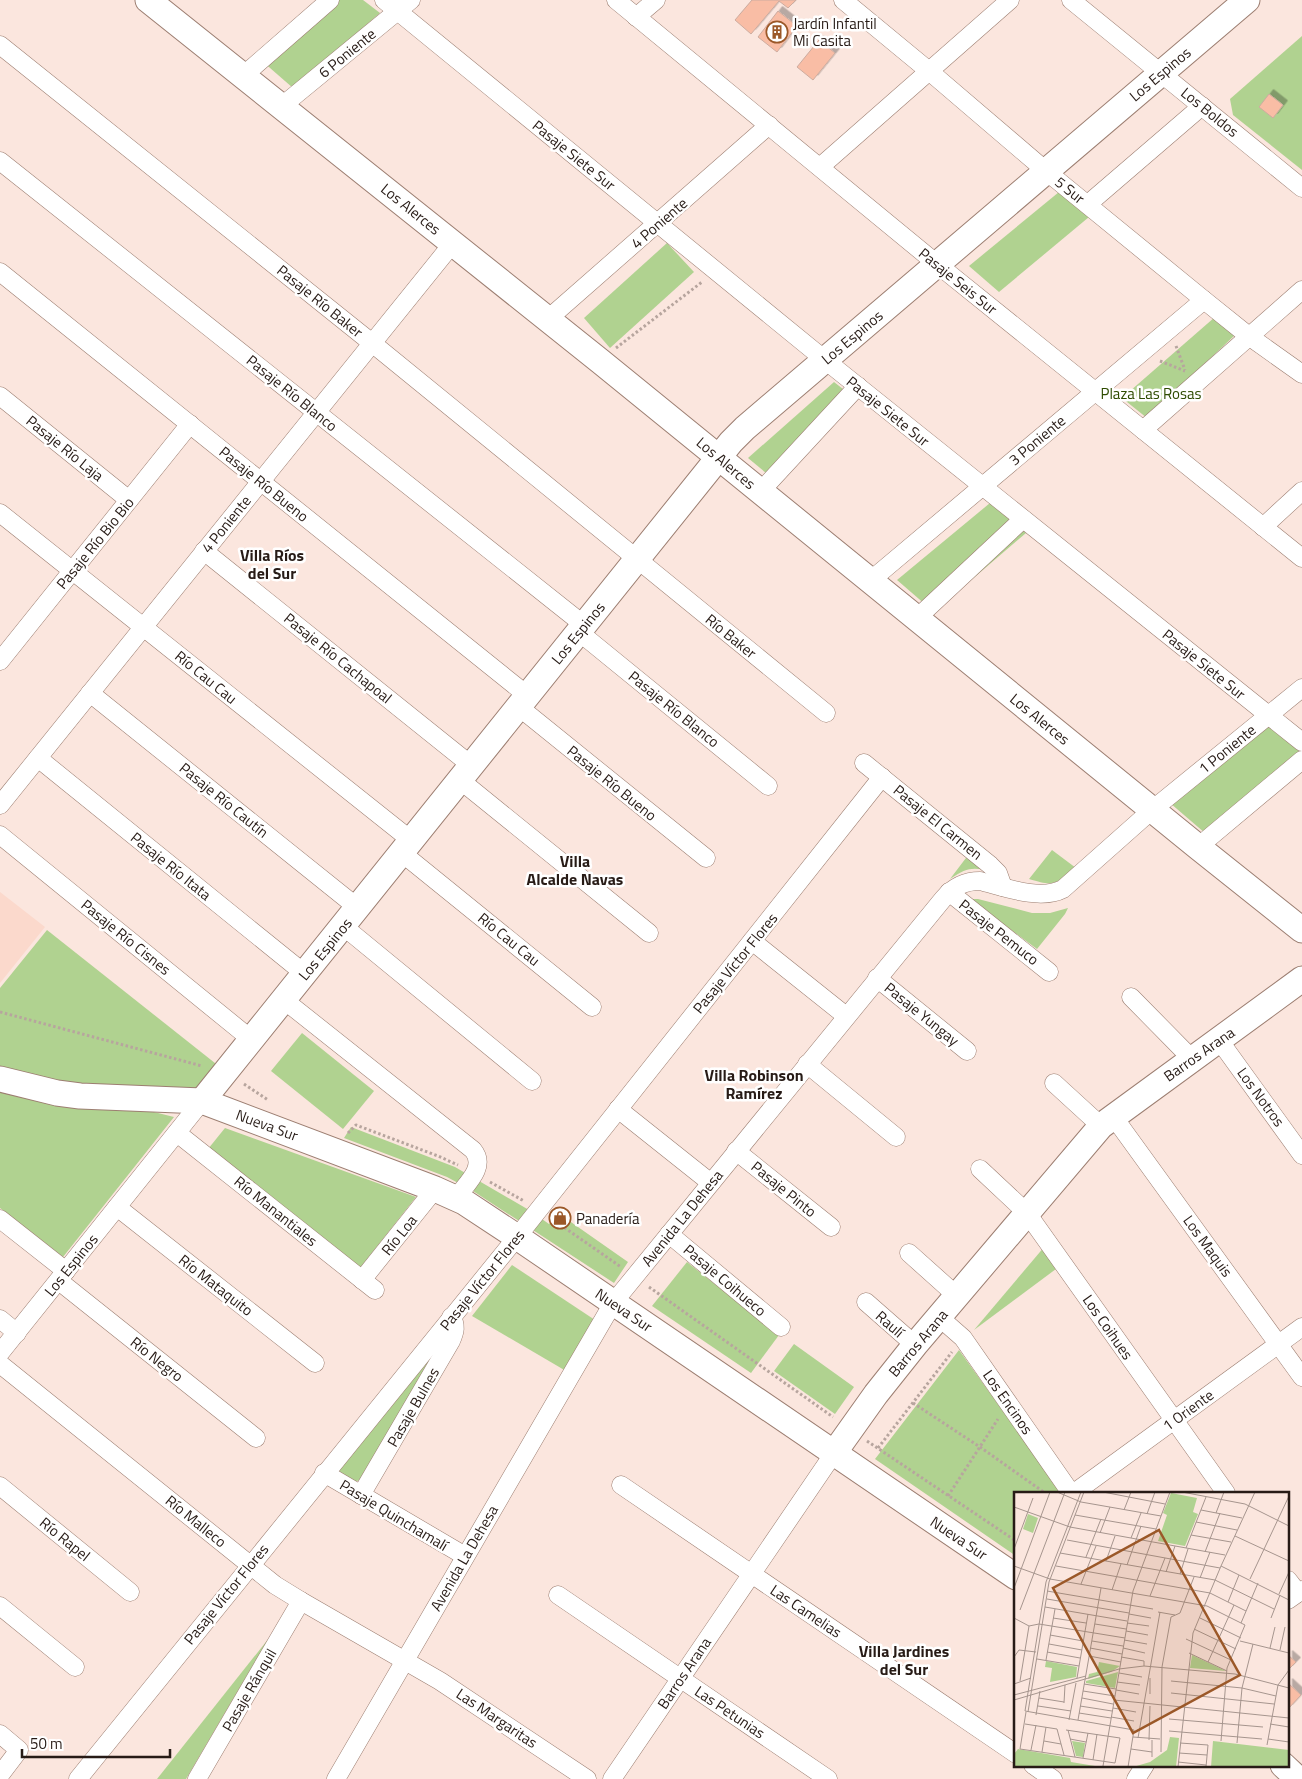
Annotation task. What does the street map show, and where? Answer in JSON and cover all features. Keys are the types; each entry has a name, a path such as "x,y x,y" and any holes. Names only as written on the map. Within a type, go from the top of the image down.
{"street":[{"name":"Los Alerces","path":"148,0 453,242 1302,930"},
{"path":"244,75 330,0"},
{"name":"Pasaje Siete Sur","path":"384,0 405,6 658,224 1302,742"},
{"name":"Pasaje Seis Sur","path":"616,0 937,264 1302,558"},
{"path":"636,17 656,0"},
{"name":"5 Sur","path":"843,0 1046,171 1204,300 1250,337 1302,374"},
{"path":"820,167 1010,0"},
{"name":"Los Boldos","path":"1071,0 1162,72 1302,188"},
{"name":"Los Espinos","path":"0,1353 524,701 718,456 745,428 1247,0"},
{"name":"6 Poniente","path":"282,106 405,6"},
{"name":"Pasaje Río Baker","path":"0,46 372,343 637,559"},
{"path":"1088,204 1202,106"},
{"name":"4 Poniente","path":"548,319 769,126"},
{"name":"Pasaje Río Blanco","path":"0,161 316,412 581,629 768,786"},
{"name":"4 Poniente","path":"0,805 453,242"},
{"name":"Pasaje Río Bueno","path":"0,272 261,481 524,701 706,858"},
{"path":"1143,430 1302,290"},
{"name":"3 Poniente","path":"870,581 1204,300"},
{"path":"760,492 858,386"},
{"name":"Pasaje Río Laja","path":"0,396 129,500"},
{"name":"Pasaje Río Bio Bio","path":"3,651 72,571 190,424"},
{"path":"1264,527 1302,491"},
{"name":"Río Cau Cau","path":"0,513 143,627 407,847 592,1007"},
{"path":"916,619 1023,519"},
{"name":"Pasaje Río Cachapoal","path":"204,551 466,773 649,933"},
{"name":"Río Baker","path":"637,559 826,713"},
{"name":"1 Poniente","path":"1152,810 1302,688"},
{"name":"Pasaje Río Cautín","path":"90,693 351,917 532,1081"},
{"name":"Pasaje Río Itata","path":"38,758 305,974"},
{"path":"1198,847 1302,760"},
{"name":"Pasaje El Carmen","path":"864,763 990,865 998,873 1003,886"},
{"name":"Pasaje Víctor Flores","path":"78,1779 250,1564 517,1237 882,778"},
{"name":"Avenida La Dehesa","path":"336,1779 613,1302 949,892 956,886 972,881 1037,894 1058,892 1064,889 1152,810"},
{"name":"Pasaje Río Cisnes","path":"0,835 252,1040"},
{"name":"Pasaje Pemuco","path":"949,892 1050,972"},
{"path":"752,941 846,1016"},
{"name":"Pasaje Yungay","path":"877,978 967,1051"},
{"name":"Barros Arana","path":"612,1779 876,1394 1027,1213 1107,1121 1302,979"},
{"path":"1131,997 1192,1059"},
{"path":"284,1000 473,1150 479,1160 477,1169 445,1194"},
{"name":"Los Notros","path":"1219,1040 1302,1155"},
{"path":"807,1064 896,1137"},
{"name":"Nueva Sur","path":"0,1078 57,1093 80,1096 202,1101 445,1194 517,1237 1014,1576"},
{"name":"Los Maquis","path":"1054,1083 1107,1121 1302,1377"},
{"path":"618,1109 711,1183"},
{"name":"Río Manantiales","path":"177,1133 368,1285"},
{"name":"Pasaje Pinto","path":"736,1151 832,1228"},
{"name":"Los Coihues","path":"980,1169 1027,1213 1225,1492"},
{"name":"Río Loa","path":"368,1285 445,1194"},
{"name":"Río Mataquito","path":"117,1207 315,1363"},
{"name":"Río Negro","path":"0,1219 62,1276 256,1438"},
{"name":"Pasaje Coihueco","path":"668,1234 781,1327"},
{"path":"909,1253 958,1296"},
{"name":"Raulí","path":"866,1302 915,1345"},
{"name":"Pasaje Bulnes","path":"362,1495 452,1340 455,1327 451,1317"},
{"name":"Los Encinos","path":"939,1317 963,1338 1072,1492"},
{"path":"0,1319 17,1333"},
{"name":"1 Oriente","path":"1074,1492 1302,1327"},
{"name":"Río Malleco","path":"0,1364 276,1585 301,1602 404,1660"},
{"name":"Pasaje Quinchamalí","path":"324,1473 465,1556"},
{"name":"Las Camelias","path":"621,1485 1014,1753"},
{"name":"Río Rapel","path":"0,1486 130,1592"},
{"name":"Las Petunias","path":"558,1595 828,1779"},
{"name":"Pasaje Ránquil","path":"197,1779 301,1602"},
{"path":"0,1606 75,1667"},
{"name":"Las Margaritas","path":"404,1660 474,1702 587,1779"},
{"path":"0,1734 20,1750 0,1775"},
{"path":"1034,1766 1053,1779"},
{"path":"1136,1779 1144,1766"},
{"path":"1284,1766 1298,1779"}],"path":[{"path":"600,361 716,271"},
{"path":"1170,329 1186,371 1182,395"},
{"path":"1142,353 1186,371 1211,370"},
{"path":"0,1012 226,1072"},
{"path":"878,1448 963,1338"},
{"path":"948,1496 1008,1403"},
{"path":"913,1404 980,1447 1044,1492"},
{"path":"850,1430 1014,1540"}],"shaded area":[{"path":"0,892 45,927 0,983"}],"green space":[{"path":"333,0 363,0 380,13 293,88 262,61"},
{"path":"1302,36 1302,170 1233,115 1230,99"},
{"path":"1059,192 1089,217 999,292 969,266"},
{"path":"667,243 694,272 610,348 584,318"},
{"name":"Plaza Las Rosas","path":"1215,317 1235,335 1147,418 1122,398"},
{"path":"834,382 857,400 778,483 748,458"},
{"path":"990,503 1026,533 934,612 897,580"},
{"path":"1265,724 1301,752 1205,833 1170,803"},
{"path":"1052,850 1076,868 1054,883 1044,883 1029,879"},
{"path":"969,854 991,871 969,869 950,879"},
{"path":"969,899 978,899 1032,913 1050,913 1068,908 1037,949"},
{"path":"47,930 225,1071 204,1092 57,1083 0,1067 0,988"},
{"path":"302,1033 374,1091 343,1129 271,1071"},
{"path":"0,1091 63,1107 154,1112 174,1117 63,1257 0,1208"},
{"path":"351,1127 455,1167 529,1210 549,1224 558,1213 628,1262 614,1283 473,1191 447,1177 344,1138"},
{"path":"225,1128 416,1197 360,1268 208,1149"},
{"path":"1045,1246 1060,1266 974,1330"},
{"path":"687,1262 779,1335 751,1373 652,1306"},
{"path":"512,1265 595,1320 566,1371 472,1316"},
{"path":"444,1338 361,1480 353,1482 339,1474 337,1466"},
{"path":"794,1344 854,1387 835,1414 774,1371"},
{"path":"959,1350 1061,1492 1014,1492 1014,1555 875,1459"},
{"path":"269,1638 186,1779 157,1779"}],"building":[{"path":"752,0 796,0 788,8 779,1 751,34 735,20"},
{"name":"Jardín Infantil Mi Casita","path":"778,11 797,26 777,52 758,37"},
{"path":"819,40 835,53 813,80 797,67"},
{"path":"1269,94 1283,105 1273,118 1259,107"},
{"path":"1290,1657 1296,1662 1290,1668"},
{"path":"1290,1685 1301,1695 1290,1707"}],"place":[{"name":"Jardín Infantil Mi Casita","path":"777,32"},
{"name":"Panadería","path":"560,1218"}],"district":[{"name":"Villa Ríos del Sur","path":"272,564"},
{"name":"Villa Alcalde Navas","path":"575,870"},
{"name":"Villa Robinson Ramírez","path":"754,1084"},
{"name":"Villa Jardines del Sur","path":"904,1660"}]}
